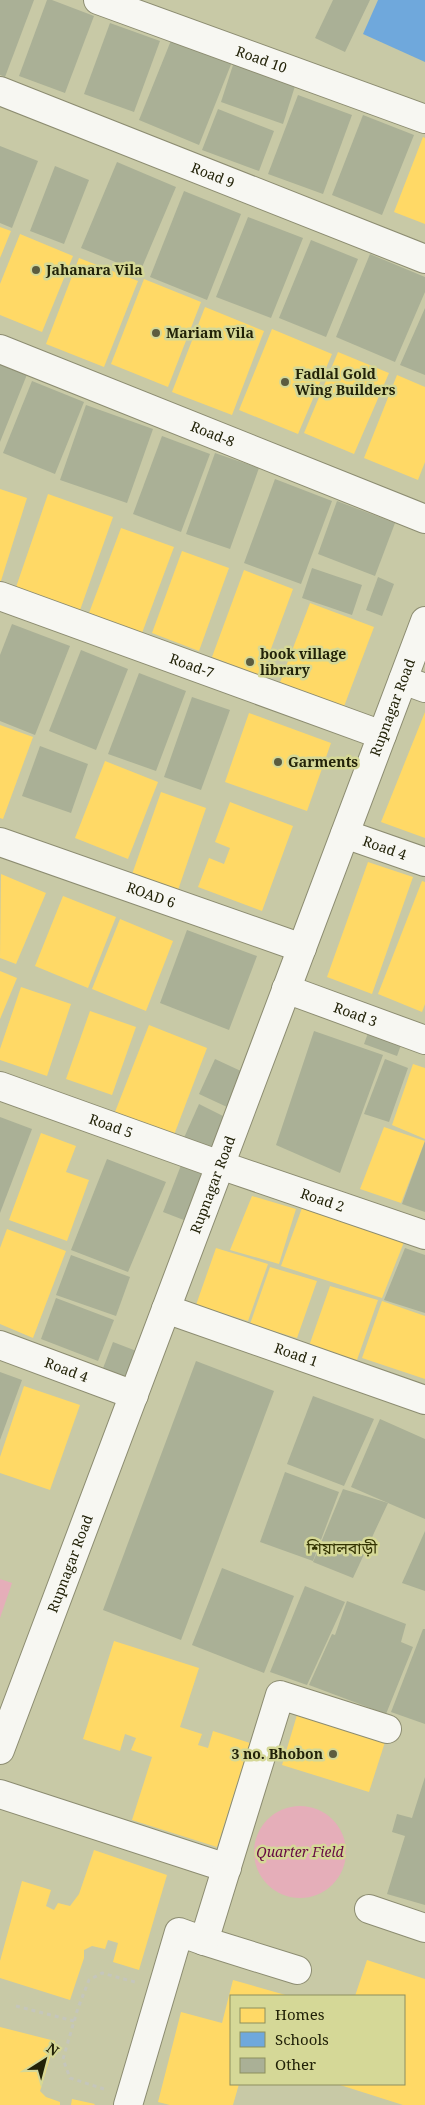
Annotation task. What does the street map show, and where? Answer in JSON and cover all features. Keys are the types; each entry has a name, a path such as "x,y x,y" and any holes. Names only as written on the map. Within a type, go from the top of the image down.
{"street":[{"name":"Road 10","path":"98,0 425,119"},
{"name":"Road 9","path":"0,91 425,259"},
{"name":"Road-8","path":"0,349 425,519"},
{"name":"Road-7","path":"0,596 382,735"},
{"name":"Rupnagar Road","path":"0,1750 382,735 414,684 425,621"},
{"name":"Road 4","path":"345,834 425,862"},
{"name":"ROAD 6","path":"0,842 302,948"},
{"name":"Road 3","path":"286,989 425,1040"},
{"name":"Road 5","path":"0,1086 220,1166"},
{"name":"Road 2","path":"220,1166 425,1235"},
{"name":"Road 1","path":"166,1309 425,1400"},
{"name":"Road 4","path":"0,1346 134,1395"},
{"path":"204,1941 280,1695 387,1728"},
{"path":"0,1794 227,1868"},
{"path":"369,1909 425,1928"},
{"path":"129,2103 179,1932 297,1970"}],"path":[{"path":"129,2103 70,2078 63,2059 74,2021 89,1980 102,1973 162,1992"},
{"path":"16,2006 74,2021"}],"green space":[{"path":"0,1579 12,1583 0,1618"},
{"name":"Quarter Field","path":"300,1806 318,1809 333,1819 343,1834 346,1852 343,1870 333,1885 318,1895 300,1898 282,1895 267,1885 257,1870 254,1852 257,1834 267,1819 282,1809"}],"building: Homes":[{"path":"423,137 425,138 425,224 394,212"},
{"path":"0,227 11,231 0,258"},
{"name":"Jahanara Vila","path":"20,234 73,256 42,332 0,315 0,284"},
{"path":"79,258 138,281 104,367 46,344"},
{"name":"Mariam Vila","path":"144,279 201,302 168,387 111,364"},
{"path":"205,307 264,331 232,415 172,392"},
{"name":"Fadlal Gold Wing Builders","path":"272,329 332,354 298,434 239,410"},
{"path":"338,352 389,373 354,454 304,433"},
{"path":"397,375 425,387 425,462 418,480 364,458"},
{"path":"0,489 27,498 0,584"},
{"path":"48,494 113,517 79,613 15,590"},
{"path":"121,528 174,547 142,633 89,613"},
{"path":"182,551 229,568 199,651 152,633"},
{"path":"244,570 293,589 261,676 212,657"},
{"path":"310,603 374,627 340,717 276,693"},
{"path":"425,712 425,838 381,822"},
{"name":"Garments","path":"249,713 331,743 307,811 225,782"},
{"path":"0,725 33,737 3,819 0,818"},
{"path":"105,761 158,782 128,859 75,838"},
{"path":"161,792 206,808 176,896 130,880"},
{"path":"230,802 293,826 262,911 198,887 209,858 224,864 230,848 215,842"},
{"path":"368,862 413,877 372,994 327,977"},
{"path":"1,874 46,893 16,964 0,958"},
{"path":"422,881 425,882 425,1004 422,1012 378,994"},
{"path":"63,896 116,917 88,988 35,966"},
{"path":"120,919 173,941 146,1011 92,989"},
{"path":"0,971 17,978 0,1019"},
{"path":"21,987 71,1004 47,1076 0,1060 0,1049"},
{"path":"90,1011 136,1027 112,1095 66,1079"},
{"path":"149,1025 207,1048 174,1135 115,1112"},
{"path":"413,1064 425,1068 425,1139 392,1125"},
{"path":"384,1127 425,1141 401,1203 360,1189"},
{"path":"41,1133 76,1146 66,1172 89,1180 67,1241 9,1220"},
{"path":"252,1196 296,1209 279,1264 230,1250"},
{"path":"302,1208 404,1242 382,1298 281,1266"},
{"path":"7,1229 66,1251 33,1338 0,1324 0,1248"},
{"path":"216,1248 268,1264 248,1321 196,1305"},
{"path":"270,1267 317,1281 297,1338 250,1324"},
{"path":"330,1286 378,1300 357,1360 309,1346"},
{"path":"382,1301 425,1316 425,1379 362,1358"},
{"path":"24,1386 80,1405 50,1490 0,1473 0,1457"},
{"path":"114,1641 199,1668 180,1727 202,1734 198,1745 208,1748 213,1731 250,1743 217,1847 132,1820 152,1757 131,1750 136,1738 125,1734 120,1751 83,1739"},
{"name":"3 no. Bhobon","path":"297,1715 385,1742 369,1792 282,1765"},
{"path":"94,1850 167,1875 139,1970 113,1962 118,1943 108,1940 105,1949 92,1946 84,1950 84,1958 70,2000 0,1978 0,1961 22,1881 51,1890 46,1906 54,1910 58,1903 70,1906 79,1894"},
{"path":"367,1960 425,1979 425,2105 403,2105 340,2085 405,2085 405,1995 355,1995"},
{"path":"233,1980 286,1995 230,1995 230,2085 239,2085 233,2105 170,2105 158,2102 181,2012 222,2023"},
{"path":"0,2027 55,2041 40,2091 46,2097 60,2102 60,2105 0,2105"},
{"path":"72,2099 95,2104 71,2105"}],"building: Schools":[{"path":"378,0 425,0 425,62 363,34"}],"building: Other":[{"path":"0,0 34,0 5,77 0,75"},
{"path":"47,0 52,0 94,16 65,93 19,76"},
{"path":"333,0 370,0 345,52 315,38"},
{"path":"110,23 160,41 134,112 84,94"},
{"path":"172,38 232,62 199,145 139,120"},
{"path":"234,62 296,83 283,124 221,102"},
{"path":"298,95 352,115 323,194 268,174"},
{"path":"218,109 274,131 259,171 202,150"},
{"path":"363,115 414,135 382,215 332,195"},
{"path":"0,146 38,161 12,228 0,223"},
{"path":"117,162 176,187 140,272 81,248"},
{"path":"55,166 89,180 64,244 30,231"},
{"path":"184,191 241,214 207,300 150,277"},
{"path":"248,217 303,238 271,318 216,297"},
{"path":"311,240 358,259 326,337 279,318"},
{"path":"370,254 425,277 425,292 395,362 336,337"},
{"path":"425,308 425,375 400,365"},
{"path":"0,349 32,362 0,442"},
{"path":"32,381 84,402 55,474 3,453"},
{"path":"86,405 153,429 127,503 60,480"},
{"path":"162,436 210,454 181,532 133,514"},
{"path":"215,453 259,468 230,549 186,534"},
{"path":"275,479 332,501 301,584 244,563"},
{"path":"337,501 395,523 375,576 318,554"},
{"path":"312,568 362,585 352,615 302,598"},
{"path":"378,577 394,584 382,616 366,610"},
{"path":"12,624 70,646 35,735 0,721 0,655"},
{"path":"81,650 128,669 96,750 49,731"},
{"path":"139,673 186,691 156,771 108,754"},
{"path":"192,697 230,710 201,790 164,777"},
{"path":"40,746 88,764 71,813 22,796"},
{"path":"187,930 257,956 229,1030 160,1003"},
{"path":"371,1025 404,1037 397,1056 364,1044"},
{"path":"314,1031 383,1055 340,1173 276,1145"},
{"path":"215,1059 243,1072 227,1107 199,1094"},
{"path":"385,1059 408,1068 389,1122 364,1114"},
{"path":"199,1104 227,1118 211,1153 183,1140"},
{"path":"0,1117 32,1129 0,1213"},
{"path":"425,1141 425,1212 402,1204"},
{"path":"107,1159 166,1182 128,1272 71,1250"},
{"path":"183,1160 209,1170 189,1222 163,1212"},
{"path":"405,1248 425,1255 425,1313 384,1300"},
{"path":"71,1255 130,1277 116,1316 56,1295"},
{"path":"56,1298 114,1320 98,1361 41,1339"},
{"path":"113,1342 139,1352 128,1381 102,1371"},
{"path":"196,1361 274,1391 181,1640 103,1610"},
{"path":"0,1372 22,1380 0,1440"},
{"path":"313,1396 374,1419 344,1486 287,1464"},
{"path":"380,1419 425,1439 425,1519 351,1487"},
{"path":"285,1472 339,1492 313,1561 260,1542"},
{"path":"343,1489 388,1503 353,1578 313,1562"},
{"path":"425,1531 425,1591 402,1583"},
{"path":"222,1568 294,1596 264,1673 192,1645"},
{"path":"305,1586 345,1602 307,1685 270,1672"},
{"path":"347,1601 406,1624 401,1642 413,1647 386,1714 309,1685 332,1634 335,1635"},
{"path":"423,1629 425,1629 425,1724 391,1712"},
{"path":"425,1777 425,1905 387,1894 405,1836 392,1832 397,1814 412,1818"}],"place":[{"name":"Jahanara Vila","path":"36,270"},
{"name":"Mariam Vila","path":"156,333"},
{"name":"Fadlal Gold Wing Builders","path":"285,382"},
{"name":"book village library","path":"250,662"},
{"name":"Garments","path":"278,762"},
{"name":"3 no. Bhobon","path":"333,1754"}],"district":[{"name":"শিয়ালবাড়ী","path":"342,1548"}]}
